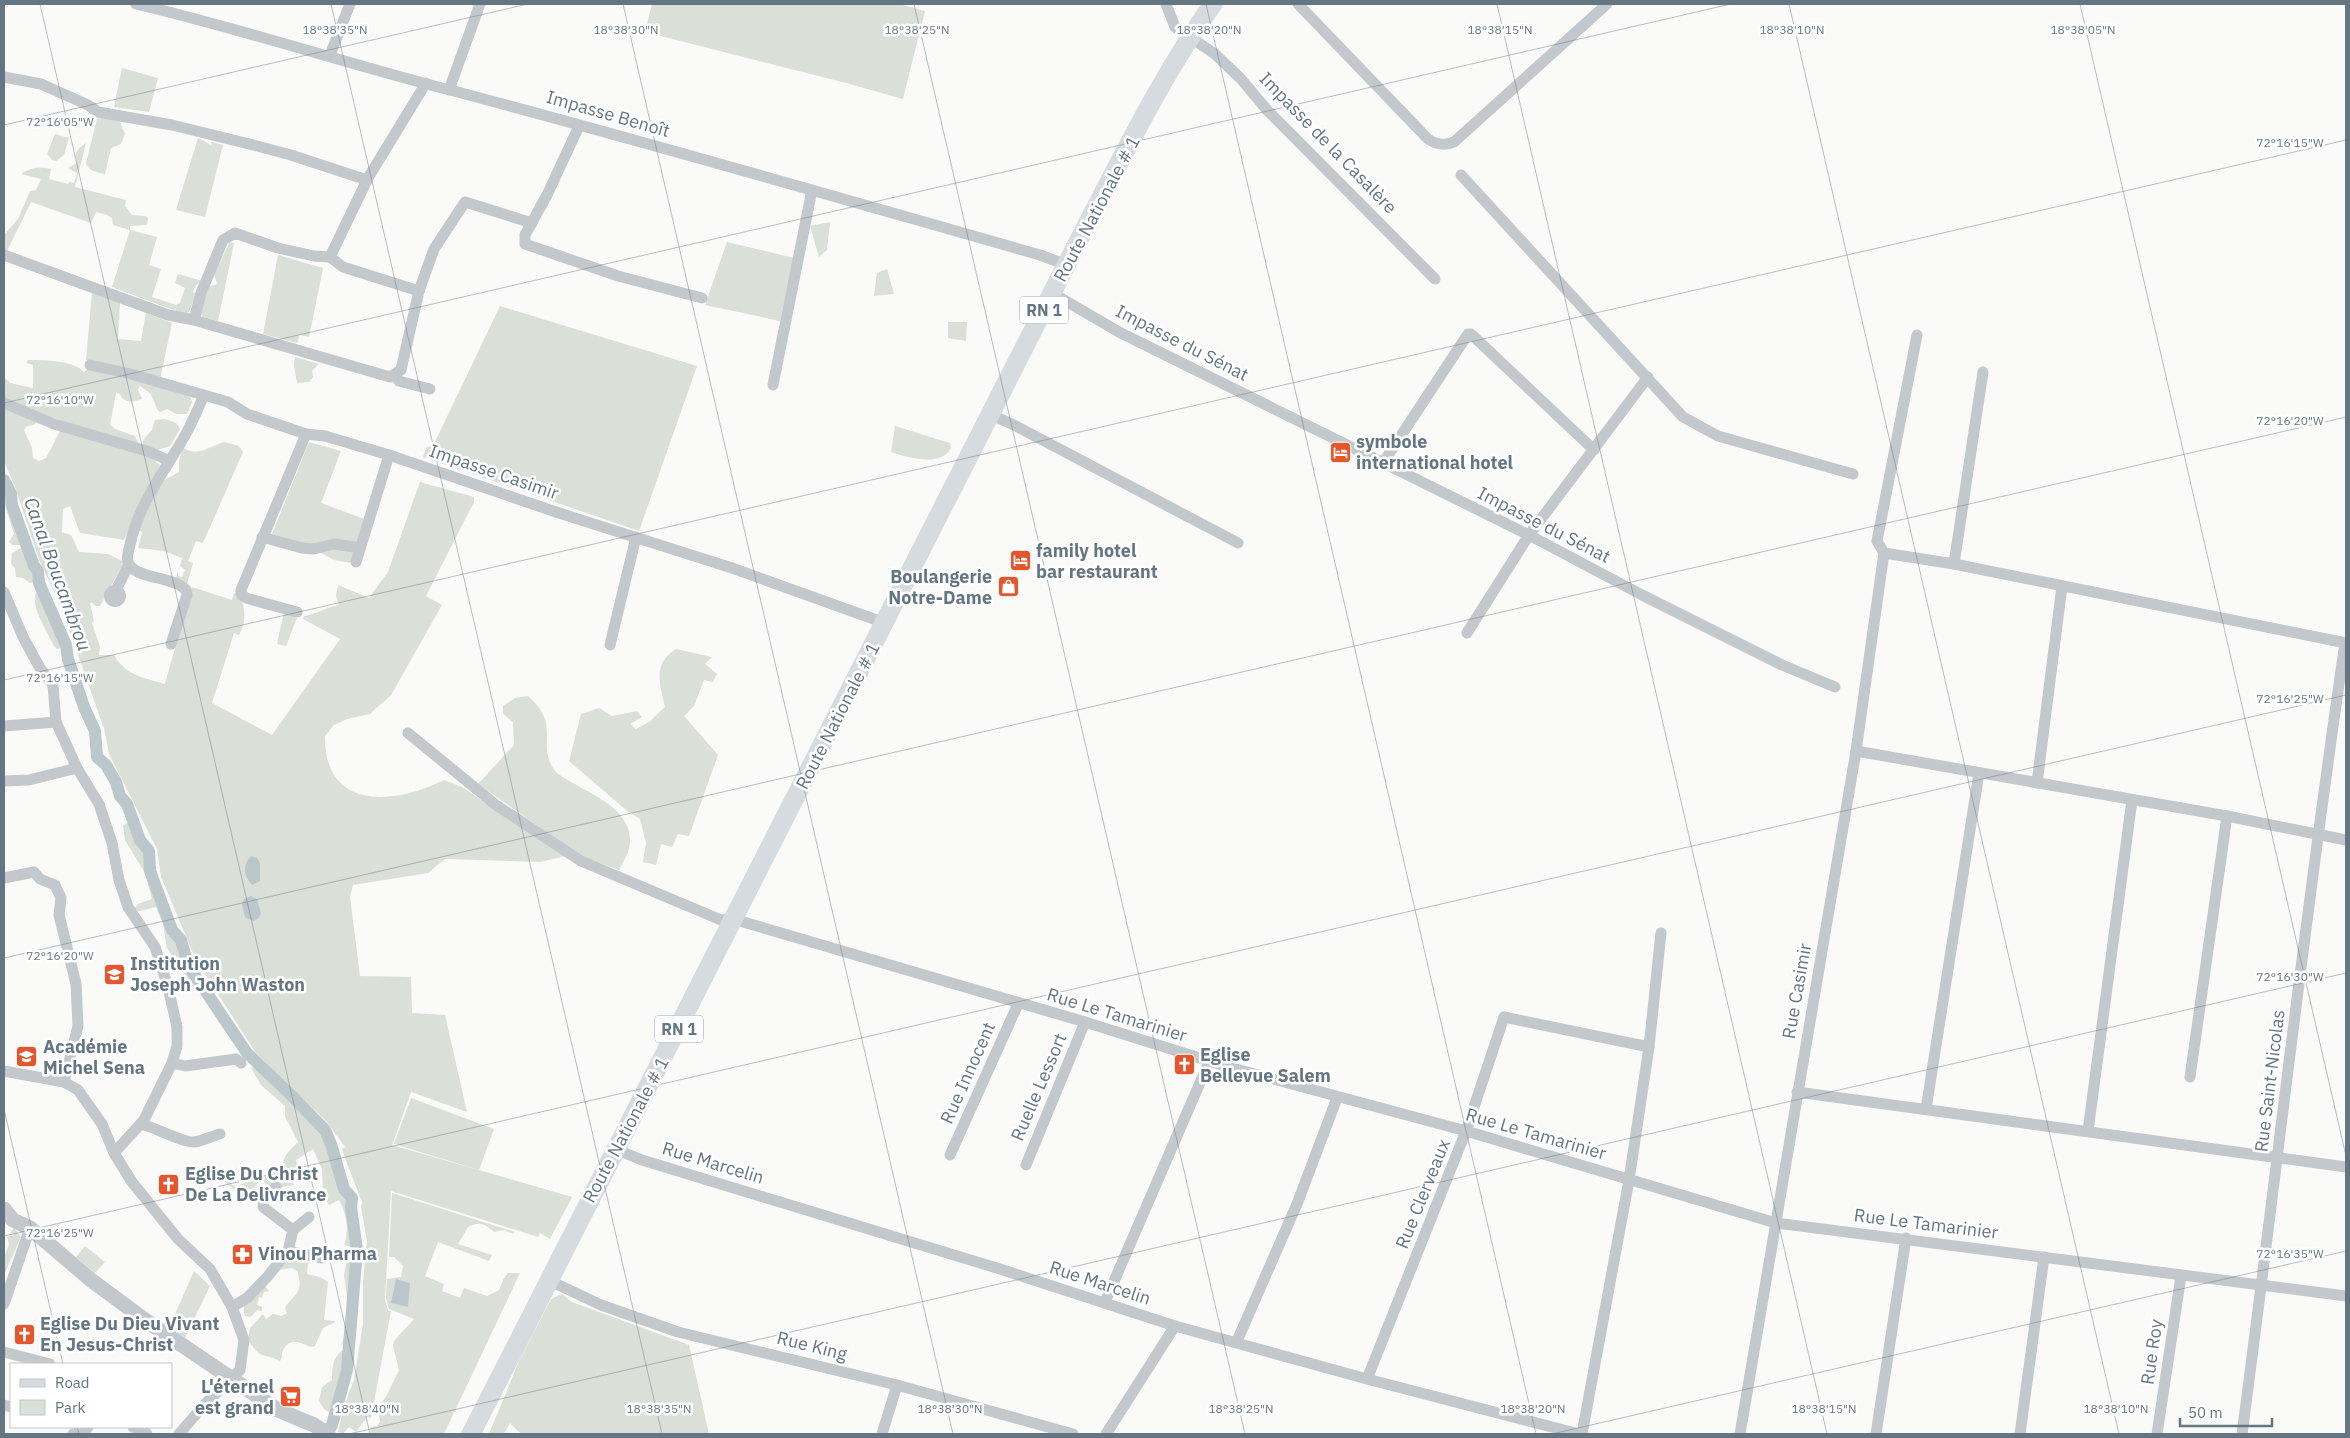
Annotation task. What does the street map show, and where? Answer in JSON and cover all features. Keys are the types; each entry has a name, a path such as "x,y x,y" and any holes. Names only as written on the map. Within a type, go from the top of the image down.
{"main road":[{"name":"Route Nationale # 1","path":"471,1434 1104,192 1190,36 1213,4"}],"street":[{"name":"Impasse Benoît","path":"136,4 330,55 450,90 543,114 579,126 651,144 1040,255 1067,265"},
{"path":"330,55 350,4"},
{"path":"450,90 480,4"},
{"name":"Impasse de la Casalère","path":"1166,4 1174,27 1215,54 1241,79 1268,110 1435,279"},
{"path":"1298,4 1428,140 1447,145 1454,142 1607,4"},
{"path":"4,77 41,84 88,105 98,112 172,125 257,146 367,180"},
{"path":"330,257 367,180 426,83"},
{"path":"579,126 524,240 528,246 618,276 702,298"},
{"path":"1461,175 1683,417 1718,436 1853,474"},
{"path":"773,385 812,190"},
{"path":"4,255 168,315 194,320 390,377 401,370 419,291 434,249 465,202 532,223"},
{"path":"194,320 201,293 223,240 230,234 240,234 278,248 314,256 330,257 343,267 419,291"},
{"name":"Impasse du Sénat","path":"1052,293 1119,332 1530,535 1642,595 1782,665 1835,687"},
{"path":"1383,463 1468,334 1471,334 1594,450"},
{"path":"1917,335 1877,540 1884,553 1954,564 2345,643"},
{"name":"Impasse Casimir","path":"90,365 131,374 228,402 247,414 306,434 325,436 389,454 556,512 732,568 885,623"},
{"path":"1954,564 1983,372"},
{"path":"394,375 399,381 430,389"},
{"path":"1467,632 1530,535 1648,377"},
{"path":"171,644 187,596 186,590 179,585 134,570 129,564 127,557 133,529 147,496 187,431 204,395"},
{"path":"4,403 54,424 147,451 168,460"},
{"path":"991,415 1014,425 1238,543"},
{"path":"297,612 246,598 241,594 262,537 306,434"},
{"path":"356,562 389,454"},
{"path":"262,537 302,548 334,544 360,548"},
{"path":"610,644 636,537"},
{"name":"Rue Casimir","path":"1740,1434 1856,751 1884,553"},
{"path":"116,590 129,564"},
{"path":"2037,783 2062,586"},
{"path":"4,592 23,637 40,668 53,685 56,722 77,768 99,804 112,843 119,880 128,907 155,947 168,987 178,1036 172,1063 141,1124 114,1152"},
{"name":"Rue Saint-Nicolas","path":"2242,1434 2317,836 2345,643"},
{"path":"4,726 56,722"},
{"name":"Rue Le Tamarinier","path":"408,733 496,805 580,862 720,920 733,919 1018,1004 1085,1022 1209,1062 1466,1132 1776,1223 1906,1238 2261,1287 2346,1296"},
{"path":"1856,751 2227,816 2317,836 2346,840"},
{"path":"4,781 29,780 77,768"},
{"path":"1926,1110 1979,773"},
{"path":"2088,1131 2132,800"},
{"path":"2190,1077 2227,816"},
{"path":"4,878 34,872 40,880 55,885 61,898 59,915 76,984 78,1026 64,1082"},
{"path":"1580,1434 1629,1180 1649,1047 1661,933"},
{"name":"Rue Innocent","path":"950,1155 1018,1004"},
{"name":"Rue Clerveaux","path":"1366,1379 1466,1132 1504,1017 1649,1047"},
{"name":"Ruelle Lessort","path":"1026,1164 1085,1022"},
{"path":"172,1063 195,1066 236,1059 241,1063"},
{"path":"1105,1302 1209,1062"},
{"path":"4,1071 64,1082 78,1090 102,1124 114,1152 132,1182 178,1239 210,1269 232,1307 244,1340 240,1370 204,1405 179,1434"},
{"path":"1797,1092 2346,1167"},
{"path":"1237,1341 1297,1204 1337,1098"},
{"path":"141,1124 194,1142 220,1134"},
{"name":"Rue Marcelin","path":"615,1150 642,1160 1105,1302 1175,1326 1237,1341 1366,1379 1580,1434"},
{"path":"276,1187 264,1198 263,1207 293,1230"},
{"path":"4,1209 13,1220 30,1228 91,1280 231,1379 278,1410 318,1430"},
{"path":"232,1307 247,1298 288,1251 293,1230 309,1216"},
{"path":"4,1304 30,1228"},
{"path":"1876,1434 1906,1238"},
{"path":"288,1251 322,1258"},
{"path":"2020,1434 2044,1257"},
{"name":"Rue Roy","path":"2157,1434 2181,1276"},
{"name":"Rue King","path":"548,1280 601,1305 678,1332 897,1385 1073,1434"},
{"path":"1106,1434 1175,1326"},
{"path":"4,1352 46,1363"},
{"path":"882,1434 897,1385"},
{"path":"73,1434 88,1428"},
{"path":"135,1428 146,1434"}],"green space":[{"path":"652,4 899,4 925,11 903,99 645,32"},
{"path":"122,68 158,78 149,112 114,107"},
{"path":"104,117 119,120 125,134 121,144 111,148 105,174 91,170 86,163 97,119"},
{"path":"55,134 69,138 64,155 56,161 52,160 47,154"},
{"path":"198,138 211,145 212,142 223,145 205,217 176,210"},
{"path":"86,143 75,187 126,200 125,206 132,215 146,216 148,218 147,225 130,226 130,230 113,225 112,218 96,212 91,223 31,202 7,251 4,250 4,235 18,219 30,191 36,190 41,179 21,174 36,168 51,169 49,179 68,184 69,182 74,183 77,173 68,168 77,163 77,152"},
{"path":"830,222 827,250 819,257 810,226"},
{"path":"130,230 157,237 149,265 161,269 152,297 176,305 180,303 185,288 175,283 178,274 202,281 196,285 193,292 196,294 189,312 184,314 112,287"},
{"path":"230,242 234,243 218,321 203,317 200,312 209,287 217,284 214,274"},
{"path":"727,242 794,258 780,321 705,305"},
{"path":"278,255 323,268 309,337 300,335 297,343 263,334"},
{"path":"887,269 894,294 874,296 877,273"},
{"path":"92,292 120,303 118,339 141,341 146,313 172,323 160,379 86,360"},
{"path":"500,306 697,366 639,531 423,457 426,448 434,444"},
{"path":"948,322 967,322 966,341 948,338"},
{"path":"295,357 319,364 312,371 313,377 309,382 297,383 294,366"},
{"path":"28,360 66,363 84,372 91,367 185,394 191,398 192,402 187,414 176,414 167,409 160,412 151,394 140,386 138,390 142,399 139,400 126,401 120,394 116,393 110,425 115,429 135,436 139,444 96,433 4,400 4,377 10,383 33,388 33,365 26,363"},
{"path":"4,407 36,422 34,425 27,426 24,430 32,448 33,458 39,461 46,458 61,429 144,452 160,465 124,540 80,533 70,506 63,509 62,532 71,535 79,552 108,554 124,562 100,606 95,606 92,602 90,603 94,621 92,623 100,647 99,655 114,655 118,662 136,675 165,684 192,587 232,600 234,593 240,595 244,610 243,625 239,635 234,633 212,703 272,735 340,639 303,619 304,616 339,605 336,596 338,585 369,598 388,572 420,482 474,497 474,502 426,596 442,605 391,695 370,714 347,719 334,725 325,736 328,760 336,778 349,789 365,796 384,797 404,794 444,780 462,787 565,856 540,862 445,859 428,873 353,885 350,897 360,976 411,977 412,1013 445,1015 467,1112 411,1092 392,1145 572,1197 550,1239 540,1233 538,1237 391,1191 385,1299 388,1310 391,1311 371,1418 367,1417 356,1432 349,1427 343,1434 338,1432 344,1406 354,1380 363,1324 363,1282 367,1241 361,1207 362,1202 343,1153 342,1149 345,1147 326,1121 256,1053 196,960 161,877 157,849 109,754 104,729 81,663 57,598 40,562 15,487 4,461"},
{"path":"165,419 176,423 180,429 170,446 157,450 143,447 143,440 152,430 155,420"},
{"path":"895,426 950,443 951,448 940,458 932,459 914,458 891,452"},
{"path":"224,442 239,446 243,452 203,543 196,541 188,561 193,563 187,584 175,580 178,571 178,576 182,577 185,570 180,566 182,558 164,551 138,548 142,532 138,529 161,482 179,472 179,460 183,448 199,451"},
{"path":"309,442 341,451 321,503 367,520 351,563 334,560 307,545 272,534"},
{"path":"4,477 12,487 11,495 15,500 13,506 20,514 22,520 18,525 24,530 23,541 30,549 32,563 37,568 37,577 34,582 30,583 23,578 16,577 15,568 11,564 12,553 21,548 21,545 12,545 9,542 14,534 4,502"},
{"path":"37,591 42,592 57,619 63,641 61,648 57,649 54,646 40,618 35,603"},
{"path":"284,612 297,618 286,646 277,644"},
{"path":"676,649 712,657 705,664 717,674 713,682 704,680 694,706 684,716 718,755 689,836 678,834 672,847 661,844 656,865 643,862 646,843 640,819 625,809 569,761 581,714 599,708 612,716 637,711 642,717 630,724 636,729 649,722 665,707 660,682 661,668 663,661"},
{"path":"528,696 538,706 544,716 547,749 555,771 611,806 625,822 629,831 630,845 619,870 581,856 478,784 514,745 513,722 503,714 503,706 515,698"},
{"path":"130,822 136,826 144,857 170,919 186,948 194,972 201,984 199,988 194,990 167,948 163,924 156,907 136,912 134,909 138,904 152,899 145,873 125,840 123,825"},
{"path":"255,1066 261,1069 292,1097 317,1123 340,1183 353,1204 358,1238 356,1258 351,1255 352,1247 344,1245 347,1234 346,1222 344,1210 339,1200 329,1205 324,1198 327,1189 323,1188 322,1169 313,1149 296,1160 299,1172 290,1177 294,1185 270,1189 261,1179 273,1170 284,1170 283,1162 285,1158 298,1142 285,1116 285,1106 261,1085 251,1068"},
{"path":"411,1098 494,1129 479,1170 394,1144"},
{"path":"220,1172 223,1176 229,1176 231,1184 235,1186 243,1184 253,1174 260,1181 251,1190 258,1196 250,1191 245,1196 241,1195 223,1180"},
{"path":"392,1193 515,1232 513,1234 504,1230 494,1232 485,1225 479,1224 468,1227 458,1244 492,1255 489,1261 438,1242 425,1276 444,1284 442,1291 460,1298 464,1288 487,1296 499,1290 508,1273 520,1273 444,1434 370,1434 371,1427 377,1426 380,1422 378,1408 387,1395 399,1370 393,1346 394,1341 414,1319 389,1309 386,1298 387,1279 401,1277 403,1266 394,1257 389,1257"},
{"path":"14,1228 21,1237 5,1273 4,1258 9,1244 7,1237 14,1235 11,1232"},
{"path":"85,1246 105,1262 95,1273 76,1257"},
{"path":"300,1257 308,1261 307,1274 320,1277 328,1282 324,1320 335,1321 323,1328 315,1346 311,1347 299,1342 289,1343 283,1350 280,1361 256,1351 248,1340 250,1328 263,1314 266,1319 273,1314 281,1316 287,1313 285,1308 299,1288 298,1272 292,1268 278,1270 282,1263"},
{"path":"347,1259 357,1260 358,1263 358,1315 353,1346 342,1344 349,1312 344,1275"},
{"path":"194,1271 210,1286 185,1338 169,1328"},
{"path":"265,1286 269,1291 264,1292 262,1298 259,1297 257,1305 262,1307 262,1311 257,1310 251,1317 245,1316 244,1307 246,1303"},
{"path":"562,1294 572,1302 689,1345 709,1434 521,1434 510,1423 504,1434 489,1434 519,1361 551,1299"},
{"path":"342,1351 353,1354 336,1421 333,1424 332,1414 324,1409 319,1401 322,1387 332,1380 334,1361"}],"shaded area":[{"path":"251,856 257,858 260,863 260,881 252,885 247,878 245,870 246,863"},
{"path":"251,896 257,899 261,913 259,918 253,921 245,917 242,904 244,899"},
{"path":"396,1279 410,1283 408,1307 391,1303"}],"waterway":[{"name":"Canal Boucambrou","path":"4,480 11,494 12,505 34,566 38,571 39,583 66,645 68,659 84,707 95,731 97,757 106,765 116,782 120,796 127,804 140,840 149,851 150,871 172,930 181,940 188,965 247,1053 325,1130 344,1189 352,1198 351,1207 357,1250 347,1370 332,1425 327,1434"}],"place":[{"name":"symbole international hotel","path":"1340,452"},
{"name":"family hotel bar restaurant","path":"1020,561"},
{"name":"Boulangerie Notre-Dame","path":"1008,587"},
{"name":"Institution Joseph John Waston","path":"114,974"},
{"name":"Académie Michel Sena","path":"27,1057"},
{"name":"Eglise Bellevue Salem","path":"1184,1065"},
{"name":"Eglise Du Christ De La Delivrance","path":"169,1184"},
{"name":"Vinou Pharma","path":"242,1254"},
{"name":"Eglise Du Dieu Vivant En Jesus-Christ","path":"24,1334"},
{"name":"L'éternel est grand","path":"290,1397"}]}
